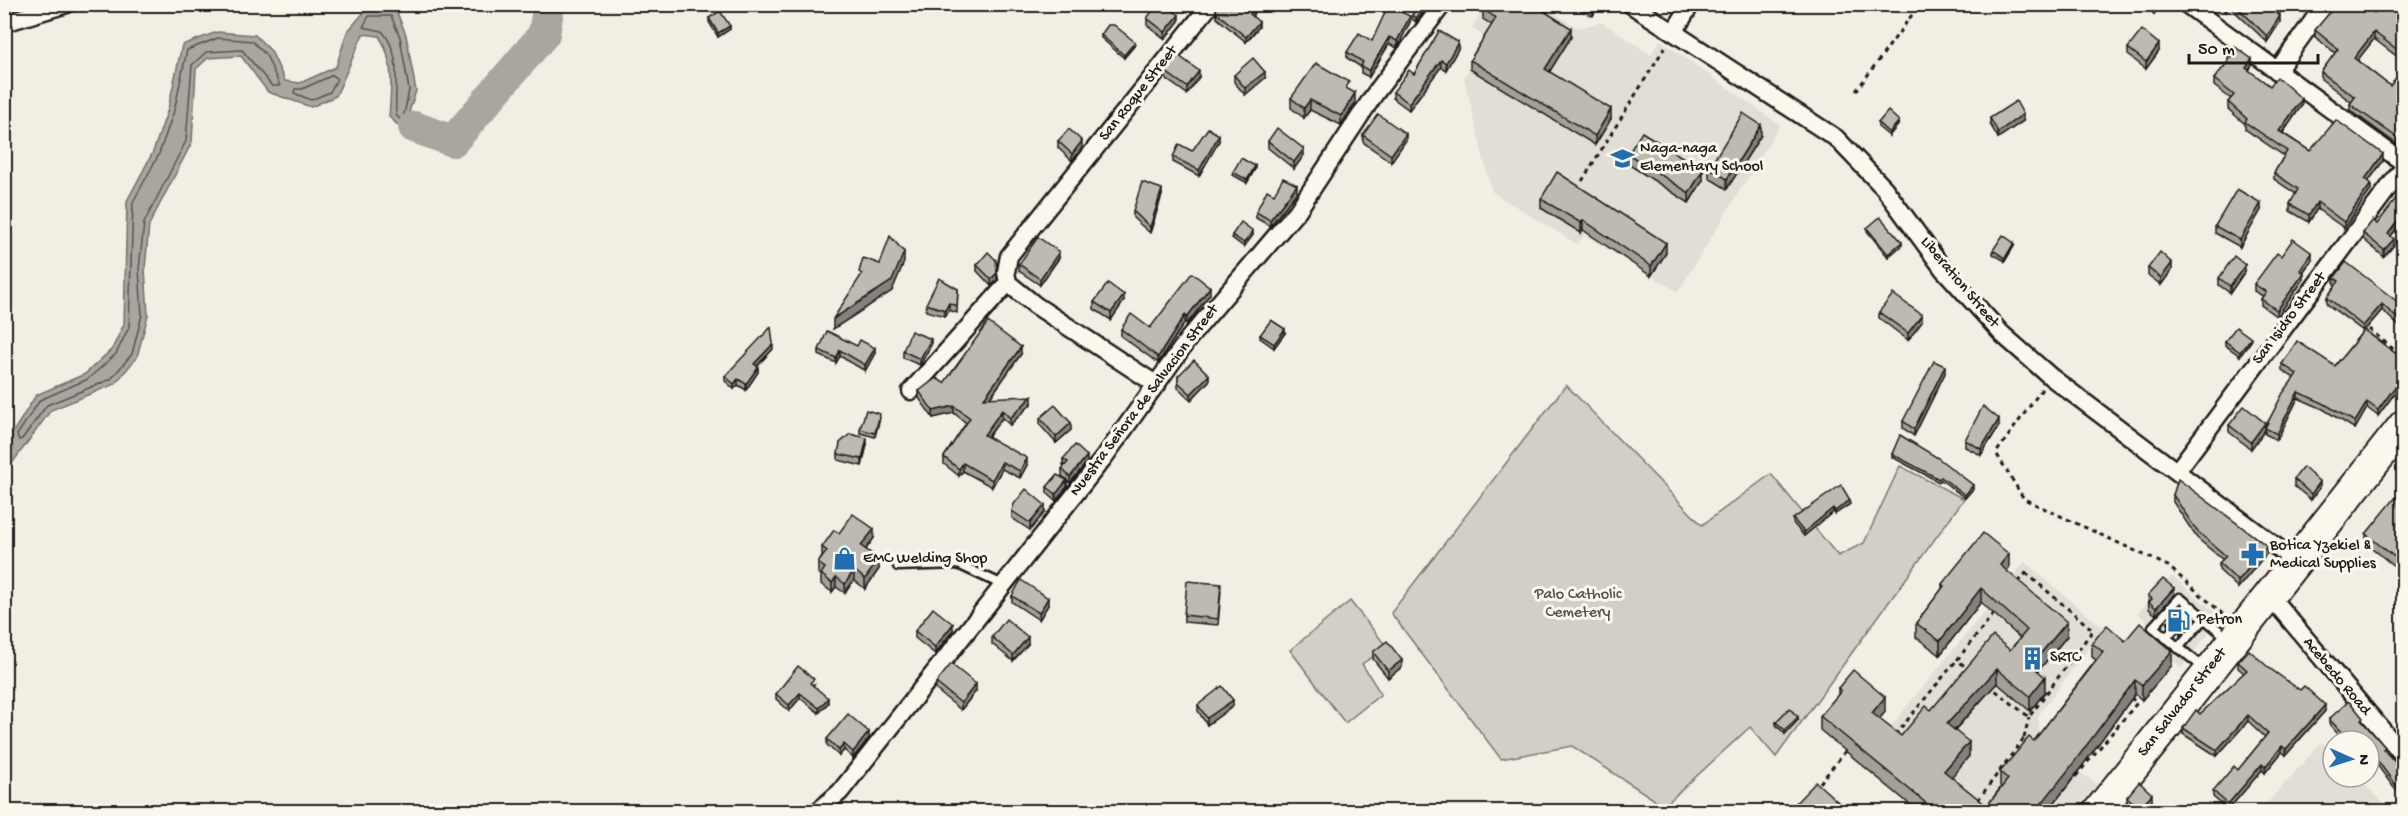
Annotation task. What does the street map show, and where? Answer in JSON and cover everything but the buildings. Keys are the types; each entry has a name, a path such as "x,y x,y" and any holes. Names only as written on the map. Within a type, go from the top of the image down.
{"highway":[{"name":"San Salvador Street","path":"2098,812 2294,560 2403,425"}],"street":[{"path":"4,23 67,4"},
{"name":"San Roque Street","path":"1008,283 1006,272 1009,256 1211,4"},
{"name":"Nuestra Señora de Salvacion Street","path":"817,812 840,792 1105,456 1190,338 1298,210 1374,95 1443,4"},
{"name":"Liberation Street","path":"1630,4 1836,138 1884,188 1951,278 2002,334 2051,377 2294,560"},
{"path":"1674,32 1691,4"},
{"path":"2186,4 2403,165"},
{"path":"2277,71 2325,4"},
{"name":"San Isidro Street","path":"2177,471 2403,165"},
{"path":"911,391 1008,283 1035,305 1157,385"},
{"name":"Acebedo Road","path":"2269,595 2403,756"},
{"path":"840,792 840,812"}],"lane":[{"path":"898,566 958,564 1003,585"},
{"path":"2208,672 2153,627 2180,598 2204,618 2236,636"},
{"path":"2166,638 2192,607"},
{"path":"2178,648 2204,618"}],"path":[{"path":"1856,91 1920,4"},
{"path":"1582,181 1674,32"},
{"path":"2369,329 2403,358"},
{"path":"2051,377 1996,453 2024,499 2168,566 2236,636"},
{"path":"1893,738 2026,573 2093,630 2029,717 2024,738 1974,805"},
{"path":"1957,660 2029,717"},
{"path":"2024,738 2036,744 2076,776 2137,703 2096,669 2036,744"},
{"path":"1820,783 1853,741"}],"shaded area":[{"name":"Naga-naga Elementary School","path":"1485,5 1541,5 1578,28 1602,22 1651,55 1660,40 1780,125 1678,292 1584,235 1577,244 1492,192 1464,78 1485,38 1472,27"},
{"path":"2025,562 2103,628 2038,716 2041,744 2097,785 2076,811 1919,811 1860,764"},
{"path":"2172,576 2221,617 2181,668 2144,637 2148,623 2138,613"},
{"path":"2321,743 2321,789 2369,789 2391,811 2260,811"}],"green space":[{"name":"Palo Catholic Cemetery","path":"1566,385 1702,525 1771,474 1838,556 1864,543 1900,466 1964,499 1776,757 1750,727 1664,806 1572,746 1501,759 1391,613"},
{"path":"1350,601 1387,647 1362,664 1381,694 1345,723 1290,650"}],"water":[{"path":"366,10 396,10 406,35 416,91 409,112 425,121 454,129 453,153 442,152 417,142 389,116 390,65 379,36 363,34 336,96 311,107 268,92 241,56 208,58 196,69 192,142 149,225 145,269 148,315 137,357 115,384 51,410 5,473 5,445 36,395 85,374 112,349 124,324 127,201 153,152 168,109 182,45 217,32 255,35 271,51 285,81 300,83 336,67 347,32"}],"waterway":[{"path":"414,127 453,141 544,34 549,4"}],"place":[{"name":"Naga-naga Elementary School","path":"1622,158"},
{"name":"Botica Yzekiel & Medical Supplies","path":"2252,555"},
{"name":"EMC Welding Shop","path":"845,559"},
{"name":"Petron","path":"2179,620"},
{"name":"SRTC","path":"2032,658"}]}
